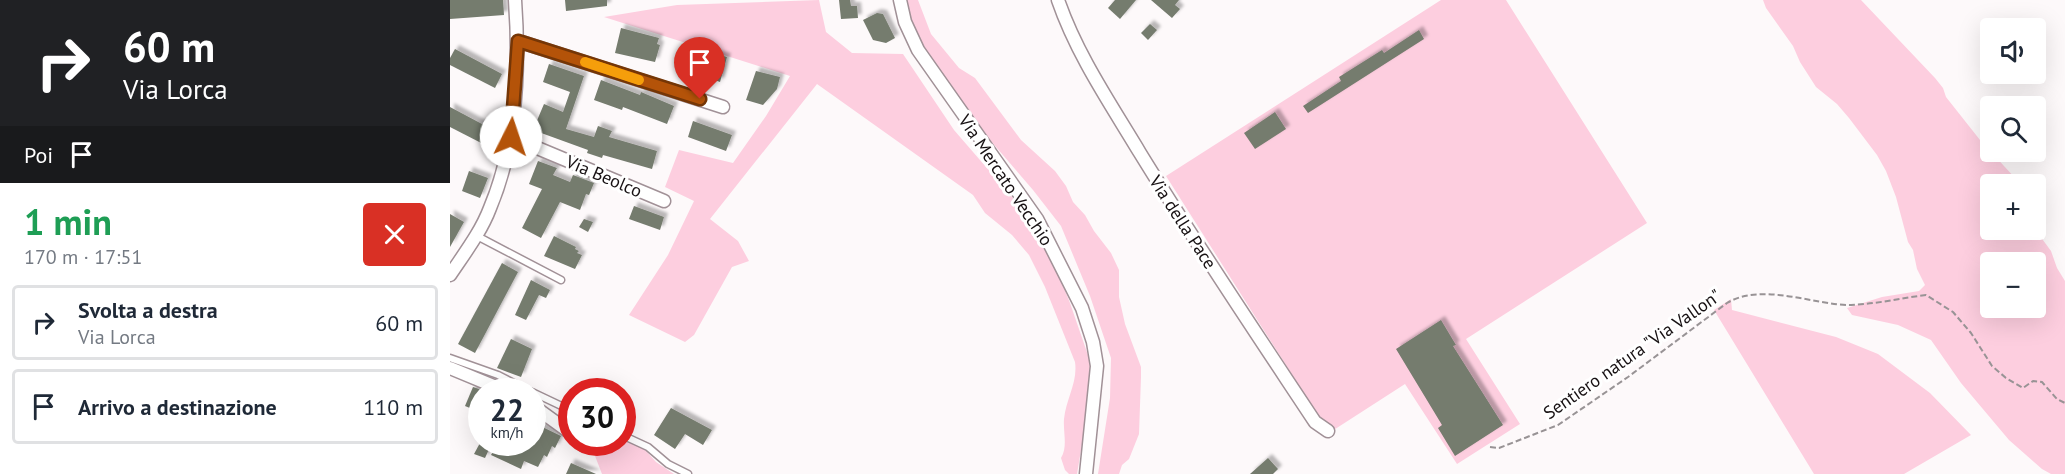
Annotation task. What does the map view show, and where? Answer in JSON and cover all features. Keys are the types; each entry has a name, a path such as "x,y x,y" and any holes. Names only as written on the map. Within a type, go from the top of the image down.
{"street":[{"path":"450,275 490,210 500,183 511,137 518,41 515,0"},
{"name":"Via Mercato Vecchio","path":"900,0 905,22 918,50 1036,219 1082,308 1093,342 1097,366 1086,474"},
{"name":"Via della Pace","path":"1058,0 1068,30 1092,74 1180,218 1315,422 1328,431"},
{"path":"518,41 723,107"},
{"name":"Via Beolco","path":"511,137 664,201"},
{"path":"450,368 474,378"}],"lane":[{"path":"476,236 561,280"},
{"path":"450,358 504,378"},
{"path":"636,441 648,447 668,464 688,474"}],"path":[{"name":"Sentiero natura \"Via Vallon\"","path":"1490,447 1499,448 1557,425 1628,377 1727,303 1737,297 1756,293 1850,305 1926,295 1953,312 1971,333 1992,366 2006,378 2023,388 2033,381 2042,382 2057,399 2065,403"}],"shaded area":[{"path":"819,0 826,32 852,53 903,54 954,130 1043,236 1090,361 1090,396 1077,474 1069,474 1065,470 1061,458 1065,444 1064,419 1075,377 1075,362 1045,287 1029,255 1012,235 985,213 973,195 817,84 710,219 738,241 749,261 732,267 694,335 685,342 629,315 668,255 694,201 665,187 679,150 733,163 766,116 790,76 604,17 677,5"},
{"path":"904,0 918,0 931,34 959,68 975,78 1021,140 1055,171 1066,186 1073,202 1085,215 1111,253 1119,270 1119,297 1125,324 1141,367 1141,377 1139,434 1129,459 1122,465 1119,474 1098,474 1110,398 1111,358 1090,296 1061,226 971,118 911,26"},
{"path":"1441,0 1506,0 1647,223 1466,339 1520,424 1457,464 1405,384 1329,433 1166,176"},
{"path":"1763,0 1861,0 1943,88 1946,97 1980,140 1980,162 2000,162 2011,174 1980,174 1980,240 2043,240 2051,251 2065,281 2065,474 2051,474 2042,469 2009,440 1961,383 1931,340 1898,325 1852,315 1847,308 1882,297 1919,291 1925,285 1917,269 1913,250 1908,242 1896,197 1886,171 1849,118 1837,104 1816,87 1793,46 1766,8"},
{"path":"1731,299 1732,310 1836,337 1878,354 1930,393 1971,435 1904,474 1814,474 1714,310"},
{"path":"636,440 656,462 674,474 602,474 595,456 636,456"}],"building":[{"path":"450,0 503,0 504,15 450,19"},
{"path":"565,0 607,0 607,6 566,11"},
{"path":"839,0 850,0 851,6 857,6 858,18 841,19"},
{"path":"1115,0 1136,0 1120,19 1108,8"},
{"path":"1151,0 1179,0 1175,5 1180,9 1172,18"},
{"path":"877,13 883,14 895,38 886,43 873,40 863,20"},
{"path":"1150,24 1157,30 1148,40 1141,33"},
{"path":"621,28 659,38 657,44 660,45 655,62 615,53"},
{"path":"1419,30 1424,39 1308,113 1303,106 1341,81 1339,77 1382,50 1384,53"},
{"path":"455,49 502,74 495,88 450,65 450,58"},
{"path":"701,50 727,57 720,82 691,71 693,64 689,63 692,52 700,54"},
{"path":"549,64 584,76 566,129 594,137 598,126 612,131 609,137 657,151 652,169 603,155 602,158 587,153 588,150 533,130 544,104 563,112 570,92 543,82"},
{"path":"756,71 780,77 777,89 763,105 746,100"},
{"path":"601,80 640,95 641,92 674,106 667,124 623,107 622,110 594,100"},
{"path":"450,107 497,132 489,147 450,127"},
{"path":"1275,112 1286,129 1255,149 1244,133"},
{"path":"693,121 732,135 726,151 688,137"},
{"path":"538,161 557,168 553,175 570,182 573,175 594,183 589,195 586,194 580,210 560,202 541,238 522,228 542,189 529,184"},
{"path":"469,171 488,178 480,198 462,191"},
{"path":"634,206 664,217 660,230 629,219"},
{"path":"450,214 464,222 450,247"},
{"path":"584,219 593,222 588,232 579,227"},
{"path":"554,236 576,247 575,249 579,251 577,253 582,255 575,269 544,256"},
{"path":"502,263 518,272 475,353 458,344"},
{"path":"531,280 550,290 546,298 539,295 526,320 515,315"},
{"path":"1441,320 1456,345 1453,346 1503,425 1455,456 1438,428 1442,425 1396,349"},
{"path":"511,339 532,349 521,377 497,368"},
{"path":"671,408 712,430 703,445 685,434 675,449 654,435"},
{"path":"546,429 558,435 558,442 555,448 552,446 547,457"},
{"path":"493,456 544,456 538,467 524,461 521,469"},
{"path":"1268,458 1278,469 1273,474 1250,474"},
{"path":"571,463 596,474 566,474"}],"slow traffic":[{"path":"585,62 639,80"}],"route":[{"path":"511,137 518,41 700,99"}]}
